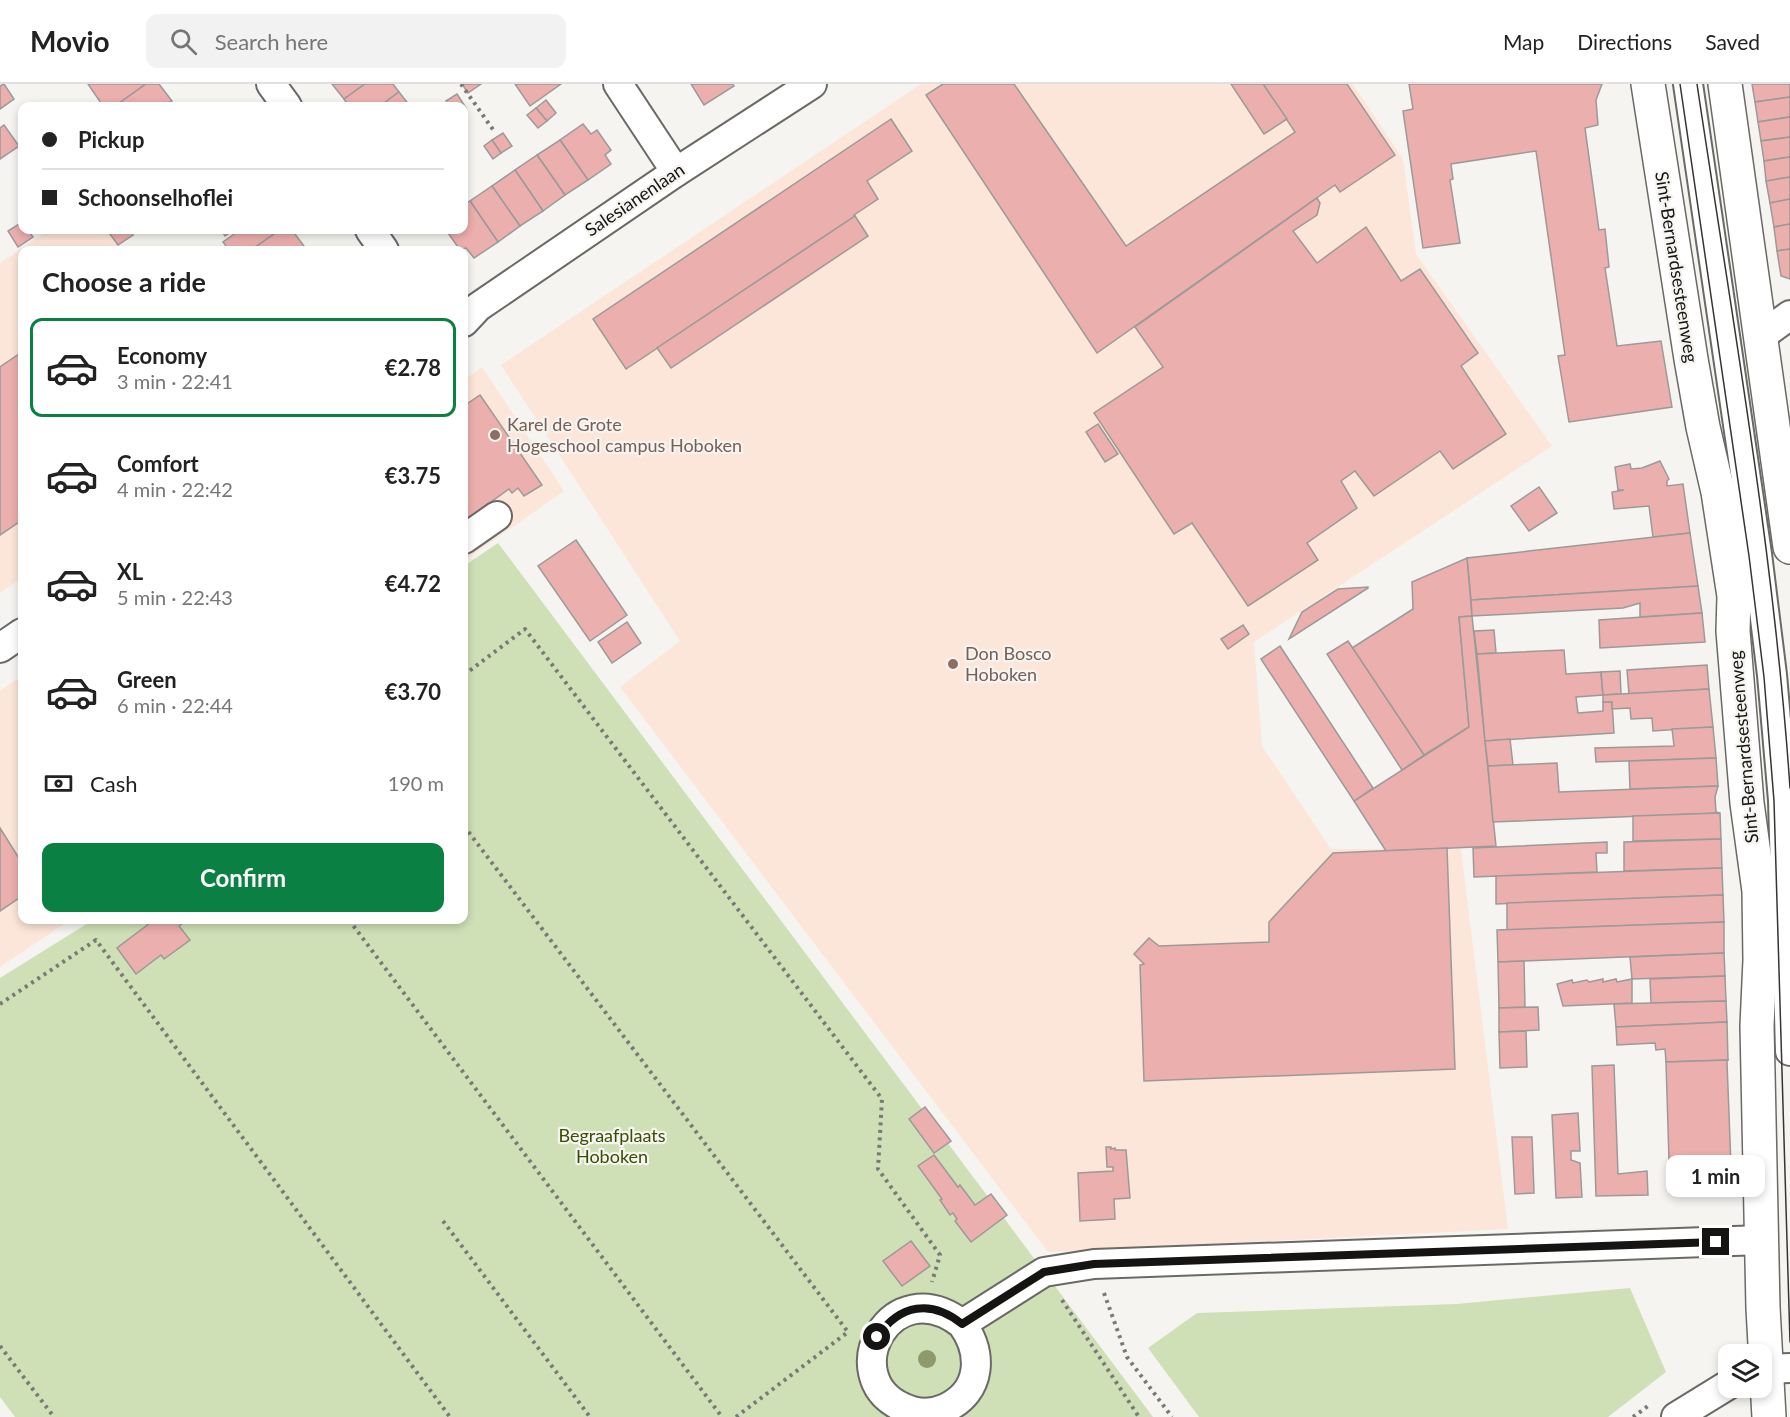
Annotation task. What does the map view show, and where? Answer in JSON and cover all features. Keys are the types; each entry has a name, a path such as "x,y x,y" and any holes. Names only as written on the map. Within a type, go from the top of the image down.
{"main road":[{"name":"Sint-Bernardsesteenweg","path":"1648,84 1702,427 1718,492 1734,596 1733,631 1747,803 1759,891 1760,960 1757,1026 1763,1308 1773,1369 1769,1417"},
{"path":"1725,84 1790,547"}],"street":[{"path":"271,84 284,102"},
{"path":"618,84 676,172"},
{"name":"Salesianenlaan","path":"468,318 478,307 676,172 812,84"},
{"path":"1688,84 1749,494 1771,665 1783,800 1790,1051"},
{"path":"1759,338 1790,315"},
{"path":"468,536 498,516"},
{"path":"0,648 18,636"},
{"path":"962,1324 1044,1272 1094,1264 1762,1240"},
{"path":"923,1308 951,1315 962,1324 972,1337 976,1353 976,1369 972,1383 964,1395 953,1405 939,1411 924,1413 910,1411 886,1397 877,1384 872,1369 872,1352 877,1337 885,1325 896,1316 909,1310 923,1308"},
{"path":"1676,1417 1718,1391"}],"path":[{"path":"461,84 494,131"},
{"path":"468,672 525,629 882,1099 878,1168 940,1255 923,1308"},
{"path":"468,831 848,1332 877,1337"},
{"path":"352,924 722,1417"},
{"path":"0,1004 96,940 450,1417"},
{"path":"443,1221 590,1417"},
{"path":"1094,1264 1128,1357 1172,1417"},
{"path":"1044,1272 1139,1417"},
{"path":"736,1417 848,1332"},
{"path":"0,1346 54,1417"}],"shaded area":[{"name":"Don Bosco Hoboken","path":"921,84 1353,84 1403,159 1416,254 1552,446 1254,642 1262,746 1331,849 1461,849 1508,1229 1048,1252 620,687 680,641 501,365"},
{"path":"43,234 110,234 119,246 25,246"},
{"path":"18,251 18,581 0,593 0,263"},
{"name":"Karel de Grote Hogeschool campus Hoboken","path":"482,367 564,491 468,558 468,377"},
{"path":"18,679 18,924 64,924 0,967 0,691"}],"green space":[{"name":"Begraafplaats Hoboken","path":"498,543 1153,1417 15,1417 0,1397 0,978 87,924 468,924 468,563"},
{"path":"1630,1288 1666,1372 1608,1417 1199,1417 1148,1348 1197,1313 1456,1304"}],"building":[{"path":"4,84 14,99 0,109 0,86"},
{"path":"88,84 146,84 121,102 100,102"},
{"path":"146,84 159,84 172,101 170,102 121,102"},
{"path":"332,84 365,84 344,99"},
{"path":"365,84 393,84 399,92 385,102 346,102 344,99"},
{"path":"462,84 481,84 468,93"},
{"path":"515,84 561,84 530,106"},
{"path":"691,84 733,84 734,86 704,105"},
{"path":"943,84 1014,84 1126,246 1295,132 1263,84 1347,84 1395,155 1340,192 1335,185 1097,353 926,95"},
{"path":"1231,84 1263,84 1287,119 1264,134"},
{"path":"1409,84 1602,84 1596,100 1598,125 1585,128 1599,230 1605,229 1609,267 1605,268 1617,346 1661,341 1672,407 1569,422 1558,356 1565,355 1536,151 1451,164 1453,179 1450,180 1460,243 1423,248 1403,111 1413,109"},
{"path":"1752,84 1790,84 1790,97 1755,102"},
{"path":"399,92 407,102 385,102"},
{"path":"457,94 462,102 447,102"},
{"path":"1790,97 1790,117 1758,122 1755,102"},
{"path":"546,100 556,113 547,121 536,108"},
{"path":"536,108 547,121 538,128 527,115"},
{"path":"1790,117 1790,137 1761,141 1758,122"},
{"path":"891,119 912,151 867,181 878,199 626,369 593,319"},
{"path":"583,124 591,134 597,130 611,150 605,155 611,164 588,180 560,140"},
{"path":"4,125 18,147 0,159 0,128"},
{"path":"503,133 512,146 501,153 492,140"},
{"path":"1790,137 1790,157 1764,161 1761,141"},
{"path":"492,140 501,153 493,159 484,146"},
{"path":"560,140 588,180 565,195 537,155"},
{"path":"537,155 565,195 543,211 515,170"},
{"path":"1790,157 1790,177 1766,181 1764,161"},
{"path":"515,170 543,211 520,226 492,186"},
{"path":"1790,177 1790,199 1770,203 1766,181"},
{"path":"492,186 520,226 498,242 470,201"},
{"path":"1317,198 1320,203 1317,215 1293,231 1317,263 1366,227 1401,281 1420,269 1478,353 1461,366 1506,434 1453,469 1440,451 1374,496 1355,471 1341,481 1357,508 1307,543 1318,560 1248,606 1192,523 1174,534 1094,413 1163,367 1135,327"},
{"path":"1790,199 1790,224 1774,227 1770,203"},
{"path":"470,201 498,242 474,258 468,250 468,246 457,246 449,234 468,234 468,202"},
{"path":"855,216 868,236 671,368 657,348"},
{"path":"1790,224 1790,249 1777,251 1774,227"},
{"path":"18,225 18,234 31,234 33,237 18,247 8,231"},
{"path":"110,234 133,235 118,245"},
{"path":"234,234 274,234 257,246 226,246 223,242"},
{"path":"274,234 295,234 304,246 257,246"},
{"path":"1790,249 1790,279 1781,276 1777,251"},
{"path":"18,355 18,523 0,535 0,367"},
{"path":"480,395 542,485 524,496 518,488 512,493 509,489 487,505 489,508 468,522 468,403"},
{"path":"1098,424 1118,454 1105,462 1086,432"},
{"path":"1660,461 1669,479 1667,486 1683,484 1690,533 1653,537 1649,506 1614,509 1612,492 1624,490 1618,490 1615,467 1630,464 1631,469 1642,468"},
{"path":"1539,487 1557,513 1529,531 1511,506"},
{"path":"1690,533 1698,586 1471,600 1467,558"},
{"path":"576,540 627,615 590,641 538,566"},
{"path":"1467,558 1472,616 1459,617 1469,727 1424,755 1352,648 1413,609 1412,582"},
{"path":"1698,586 1702,613 1640,617 1640,603 1623,608 1472,616 1471,600"},
{"path":"1368,587 1289,639 1302,612 1338,589"},
{"path":"1702,613 1705,642 1600,648 1599,620"},
{"path":"1472,616 1496,846 1386,851 1354,801 1469,727 1459,617"},
{"path":"627,622 641,643 612,663 598,642"},
{"path":"1243,625 1249,634 1228,649 1221,639"},
{"path":"1494,630 1496,653 1477,654 1474,631"},
{"path":"1348,641 1424,755 1402,770 1327,654"},
{"path":"1280,646 1373,788 1354,801 1261,659"},
{"path":"1564,650 1566,674 1601,672 1603,695 1576,697 1578,713 1603,711 1603,702 1612,702 1614,733 1485,741 1477,654"},
{"path":"1707,665 1709,689 1629,694 1627,670"},
{"path":"1620,671 1621,694 1603,695 1601,672"},
{"path":"1709,689 1713,727 1653,731 1652,718 1631,719 1630,708 1612,709 1612,702 1603,702 1603,695"},
{"path":"1713,727 1716,758 1596,762 1595,748 1674,746 1672,729"},
{"path":"1510,739 1513,765 1488,766 1485,741"},
{"path":"1716,758 1718,786 1630,789 1629,761"},
{"path":"1557,763 1559,792 1718,786 1715,797 1716,812 1720,813 1493,822 1488,766"},
{"path":"1720,813 1721,839 1633,841 1633,816"},
{"path":"0,828 18,857 18,899 0,911"},
{"path":"1721,839 1722,868 1624,871 1624,842"},
{"path":"1607,842 1607,853 1596,853 1597,872 1474,877 1473,848"},
{"path":"1447,848 1455,1069 1144,1081 1140,965 1144,964 1134,954 1149,938 1159,946 1269,942 1269,922 1333,853"},
{"path":"1722,868 1723,895 1496,904 1496,876"},
{"path":"1723,895 1724,922 1507,930 1507,903"},
{"path":"1724,922 1724,953 1498,962 1497,930"},
{"path":"149,924 182,924 179,926 190,940 164,959 161,955 136,974 117,948"},
{"path":"1724,953 1725,976 1632,979 1630,957"},
{"path":"1524,961 1525,1007 1499,1008 1498,962"},
{"path":"1725,976 1726,1001 1651,1003 1650,979"},
{"path":"1603,979 1603,982 1616,979 1617,982 1632,979 1632,1003 1563,1006 1557,984 1572,980 1573,983"},
{"path":"1726,1001 1727,1022 1616,1027 1614,1004"},
{"path":"1538,1007 1539,1030 1499,1032 1499,1008"},
{"path":"1727,1022 1728,1060 1666,1062 1665,1049 1656,1050 1655,1043 1617,1045 1616,1027"},
{"path":"1526,1031 1527,1067 1500,1068 1499,1032"},
{"path":"1728,1060 1732,1192 1670,1193 1666,1062"},
{"path":"1614,1065 1618,1174 1647,1171 1648,1195 1596,1196 1592,1066"},
{"path":"925,1107 951,1141 934,1153 909,1119"},
{"path":"1578,1113 1580,1151 1571,1151 1571,1160 1580,1163 1582,1197 1556,1198 1552,1115"},
{"path":"1512,1137 1532,1137 1534,1193 1515,1194"},
{"path":"1106,1147 1126,1150 1130,1198 1114,1199 1115,1219 1080,1221 1078,1173 1113,1171 1113,1167 1107,1167"},
{"path":"934,1155 975,1205 991,1194 1007,1215 971,1242 955,1221 957,1219 953,1213 950,1215 940,1200 942,1199 918,1166"},
{"path":"911,1241 930,1266 902,1286 883,1261"}],"tram line":[{"path":"1680,84 1749,556 1764,677 1774,801 1790,1342"},
{"path":"1697,84 1763,523 1774,611 1790,788"}],"place":[{"name":"Karel de Grote Hogeschool campus Hoboken","path":"495,435"},
{"name":"Don Bosco Hoboken","path":"953,664"}],"route":[{"path":"877,1337 885,1325 896,1316 909,1310 923,1308 937,1310 951,1315 962,1324 1044,1272 1094,1264 1716,1242"}]}
